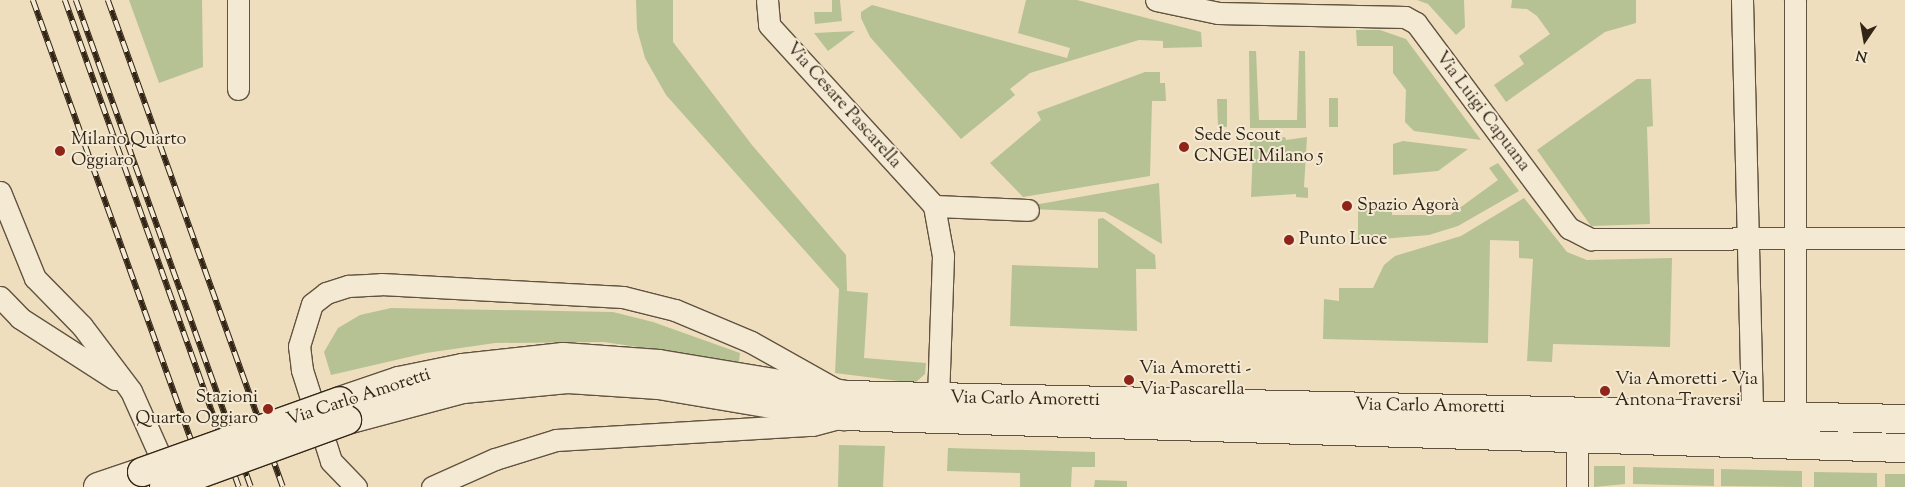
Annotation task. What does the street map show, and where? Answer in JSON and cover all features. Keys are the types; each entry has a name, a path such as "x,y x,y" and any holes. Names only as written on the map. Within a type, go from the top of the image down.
{"street":[{"path":"238,0 238,90"},
{"name":"Via Cesare Pascarella","path":"767,0 769,25 934,206"},
{"name":"Via Luigi Capuana","path":"1156,0 1211,12 1277,8 1395,14 1416,23 1569,228 1580,236 1609,241 1905,238"},
{"path":"1742,0 1752,415 1773,444 1796,416 1794,239 1795,0"},
{"path":"0,192 35,278 82,326 131,391 174,487"},
{"path":"938,399 943,256 934,206 1028,210"},
{"path":"0,227 18,238"},
{"path":"356,487 331,461 302,370 299,346 312,304 326,293 348,286 381,284 623,297 675,310 751,342 844,405"},
{"path":"31,324 50,295"},
{"path":"0,298 20,318 131,391"},
{"name":"Via Carlo Amoretti","path":"98,487 344,410 462,389 568,379 660,385 844,405 1578,440 1905,448"},
{"name":"Via Carlo Amoretti","path":"433,487 495,459 556,440 812,425 844,405 938,399 1905,418"},
{"name":"Via Carlo Amoretti","path":"164,487 344,410"},
{"path":"1577,487 1578,440"}],"green space":[{"path":"129,0 202,0 203,67 159,83"},
{"path":"636,0 673,0 673,42 752,145 846,255 847,291 868,293 864,358 926,363 925,374 915,383 835,373 839,289 666,95 645,58 637,29"},
{"path":"832,0 840,0 842,21 815,24 814,12 832,12"},
{"path":"1026,0 1077,0 1201,32 1202,47 1163,48 1163,41 1139,40 1030,73 1010,89 1015,95 961,139 870,37 861,18 861,12 872,5 1067,58 1070,48 1018,33"},
{"path":"1417,0 1464,0 1465,27 1456,35 1428,4"},
{"path":"1512,0 1636,0 1636,23 1605,32 1506,102 1494,85 1524,64 1519,56 1550,34 1537,16 1527,9 1511,8"},
{"path":"1356,30 1380,30 1406,39 1481,140 1414,131 1405,122 1406,90 1393,73 1393,46 1357,46"},
{"path":"855,31 828,51 814,33"},
{"path":"1249,51 1256,51 1259,120 1297,120 1299,51 1305,51 1306,128 1250,128"},
{"path":"1145,72 1160,72 1160,83 1165,83 1166,101 1152,101 1150,176 1023,197 990,163 1041,120 1037,112"},
{"path":"1637,79 1651,79 1653,126 1647,127 1650,224 1591,226 1537,150"},
{"path":"1329,98 1338,98 1338,127 1329,127"},
{"path":"1217,99 1227,99 1227,127 1218,127"},
{"path":"1250,137 1261,137 1261,140 1285,137 1286,140 1307,137 1304,187 1308,188 1308,198 1296,197 1296,194 1251,197 1253,147 1250,147"},
{"path":"1403,141 1468,149 1438,171 1393,175 1393,144"},
{"path":"1498,163 1519,191 1458,226 1429,235 1358,241 1358,205 1392,204 1392,215 1450,215 1498,180 1489,168"},
{"path":"1159,183 1162,244 1105,212 1030,209 1028,206"},
{"path":"1524,198 1567,252 1587,260 1672,258 1670,347 1553,344 1552,362 1527,361 1533,259 1519,258 1519,241 1490,240 1488,343 1323,339 1324,299 1339,301 1339,288 1373,288 1384,265 1395,256 1461,236"},
{"path":"1103,218 1155,255 1156,269 1136,269 1137,331 1010,326 1012,265 1098,268 1098,219"},
{"path":"391,308 613,312 653,322 740,353 739,362 604,342 495,343 426,353 331,375 324,352 338,328 360,315"},
{"path":"839,445 885,446 883,487 838,487"},
{"path":"948,448 1095,452 1095,467 1072,467 1071,487 1020,487 1020,473 947,471"},
{"path":"1594,466 1625,466 1625,484 1594,487"},
{"path":"1633,467 1714,469 1714,486 1633,484"},
{"path":"1721,469 1802,471 1802,487 1721,486"},
{"path":"1814,472 1877,473 1877,487 1814,487"},
{"path":"1885,474 1905,474 1905,487 1885,487"},
{"path":"1095,480 1127,481 1127,487 1094,487"}],"railway":[{"path":"33,0 208,487"},
{"path":"65,0 239,487"},
{"path":"76,0 251,487"},
{"path":"108,0 283,487"}],"place":[{"name":"Sede Scout CNGEI Milano 5","path":"1184,147"},
{"name":"Milano Quarto Oggiaro","path":"60,151"},
{"name":"Spazio Agorà","path":"1347,206"},
{"name":"Punto Luce","path":"1289,240"},
{"name":"Via Amoretti - Via Pascarella","path":"1129,380"},
{"name":"Via Amoretti - Via Antona Traversi","path":"1605,391"},
{"name":"Stazioni Quarto Oggiaro","path":"268,409"}]}
